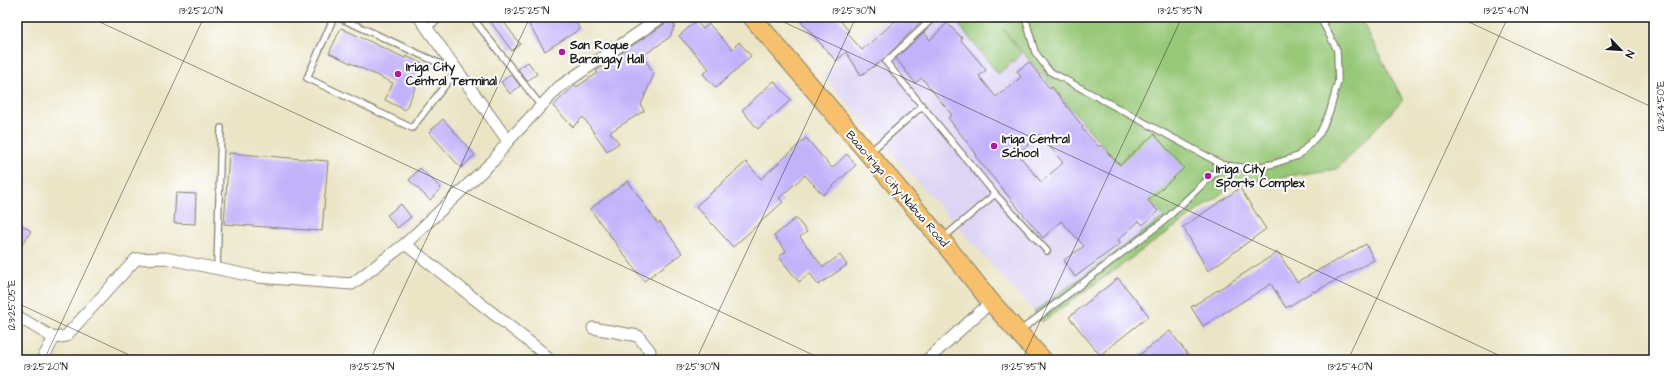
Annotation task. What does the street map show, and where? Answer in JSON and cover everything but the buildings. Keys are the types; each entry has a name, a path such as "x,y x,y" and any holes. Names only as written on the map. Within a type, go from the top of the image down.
{"main road":[{"name":"Baao-Iriga City-Nabua Road","path":"752,17 941,240 991,302 1043,360"}],"street":[{"path":"419,17 508,141"},
{"path":"17,316 54,338 66,336 136,259 165,258 258,277 352,284 405,244 494,160 508,141 559,87 662,17"},
{"path":"405,244 542,352 548,360"},
{"path":"927,360 991,302"},
{"path":"593,328 638,336 650,351 647,360"},
{"path":"42,360 54,338"}],"lane":[{"path":"334,17 307,78 412,128 456,70 338,17"},
{"path":"427,28 442,17"},
{"path":"472,17 541,106"},
{"path":"934,17 886,62 995,194 1047,251"},
{"path":"1025,17 1035,52 1049,71 1223,165 1249,168 1273,164 1298,156 1320,133 1330,111 1338,81 1337,50 1323,23 1317,17"},
{"path":"867,154 922,106"},
{"path":"217,269 221,128"},
{"path":"1018,332 1164,221 1223,165"},
{"path":"941,240 995,194"}],"shaded area":[{"name":"Iriga Central School","path":"885,17 992,17 1164,217 1034,312 822,75"}],"green space":[{"name":"Iriga City Sports Complex","path":"962,17 1360,17 1403,100 1337,169 1235,184 1042,322 1034,312 1164,217 1002,28 1022,54 998,74 956,21"}],"place":[{"name":"San Roque Barangay Hall","path":"562,52"},
{"name":"Iriga City Central Terminal","path":"398,74"},
{"name":"Iriga Central School","path":"994,146"},
{"name":"Iriga City Sports Complex","path":"1208,176"}]}
